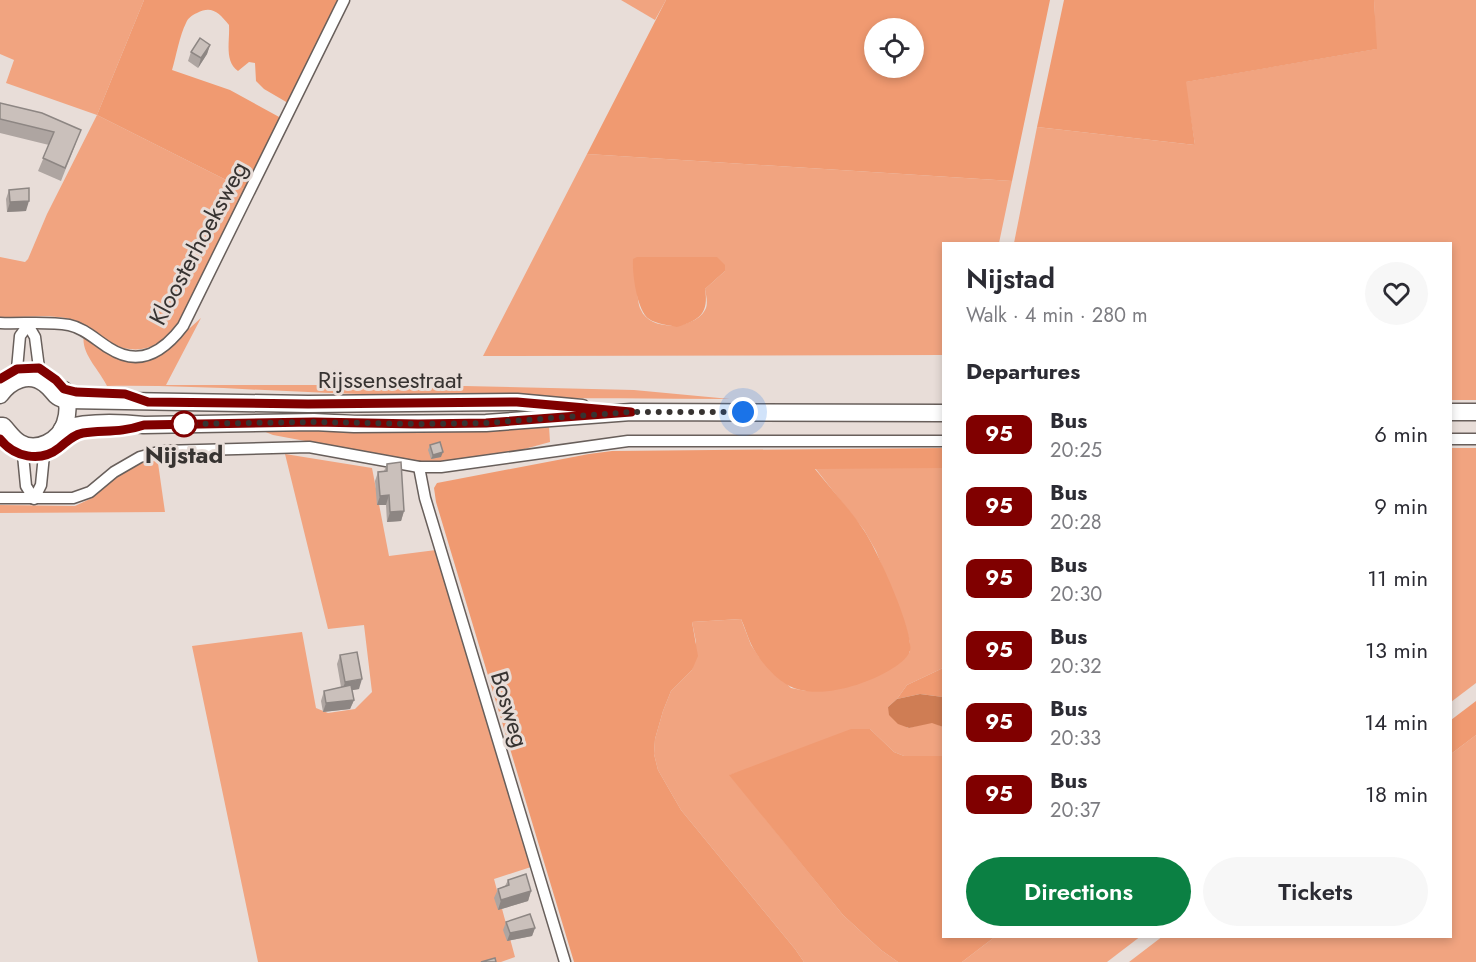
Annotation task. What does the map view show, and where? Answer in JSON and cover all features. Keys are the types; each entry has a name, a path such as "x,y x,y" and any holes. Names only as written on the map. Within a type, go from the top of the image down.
{"main road":[{"path":"0,395 11,376 39,368 56,380 66,395 67,414 62,429 44,449 23,455 9,448 0,439"},
{"path":"11,376 35,378 48,385 58,398 66,395"},
{"name":"Rijssensestraat","path":"66,395 148,402 308,404 517,402 631,412"},
{"name":"Rijssensestraat","path":"62,429 95,423 144,425 314,422 486,423 631,412 942,412"},
{"path":"1452,412 1476,412"},
{"name":"Rijssensestraat","path":"44,449 59,448 75,435 82,433 125,431 144,425"},
{"path":"0,426 3,426 26,446 44,449"}],"street":[{"name":"Kloosterhoeksweg","path":"0,323 70,325 126,355 139,356 153,353 171,342 183,326 344,0"},
{"path":"11,376 20,336 28,325 35,337 39,368"},
{"path":"1452,439 1476,439"},
{"path":"0,498 73,498 90,492 114,472 140,457 162,451 309,447 419,467 441,467 628,441 942,441"},
{"path":"34,499 41,485 44,449"},
{"path":"23,455 26,486 34,499"},
{"name":"Bosweg","path":"419,467 425,498 565,962"}],"shaded area":[{"path":"0,0 144,0 97,115 6,83 14,60 0,54"},
{"path":"144,0 338,0 288,103 264,89 256,81 255,63 249,62 238,71 234,67 229,56 229,25 218,14 211,10 202,11 187,21 172,70 230,90 281,118 244,189 97,115"},
{"path":"621,0 666,0 655,20"},
{"path":"666,0 1050,0 1012,181 587,154"},
{"path":"1064,0 1374,0 1377,49 1186,82 1195,145 1037,127"},
{"path":"1374,0 1476,0 1476,400 1452,400 1452,242 1014,242 1037,127 1195,145 1185,82 1376,49"},
{"path":"97,115 244,189 180,325 165,339 148,348 130,349 110,343 80,323 66,318 0,317 0,257 25,262 28,259 47,214"},
{"path":"587,154 1012,181 999,242 942,242 942,355 483,356","holes":["725,271 705,289 706,308 693,321 674,326 663,325 646,317 640,308 637,291"]},
{"path":"637,257 717,257 725,265 725,271 705,289 706,304 701,314 692,321 677,327 649,319 641,308 633,273 633,259"},
{"path":"201,318 166,385 419,385 634,390 730,399 480,397 107,386 85,348 84,334 126,359 171,345"},
{"path":"549,426 550,442 506,454 454,463 418,462 273,435 258,429"},
{"path":"942,448 942,468 815,469 846,506 869,539 901,609 910,641 909,654 893,668 866,682 837,690 808,691 783,682 769,670 754,649 741,619 692,622 698,656 692,670 671,691 655,739 654,754 658,770 681,810 804,962 574,962 436,502 434,488 437,483 612,451"},
{"path":"1452,448 1476,448 1476,683 1452,701"},
{"path":"285,454 372,468 389,556 436,550 531,867 494,879 515,957 501,962 258,962 192,646 302,632 316,708 328,713 355,709 372,692 364,625 328,629"},
{"path":"157,456 165,512 0,513 0,505 75,506 92,498 121,473"},
{"path":"815,468 942,468 942,668 907,685 888,707 908,728 932,722 942,727 942,756 904,756 894,752 870,729 730,775 843,915 881,950 898,962 804,962 681,810 658,770 654,754 655,739 671,691 692,670 696,642 692,622 741,619 751,645 759,657 791,688 806,691 830,690 910,652 905,624 876,551 864,530"},
{"path":"942,668 942,697 920,694 897,699 907,685"},
{"path":"920,694 942,697 942,727 932,723 909,728 898,724 889,715 888,707 897,699"},
{"path":"1476,701 1476,735 1452,753 1452,719"},
{"path":"851,729 870,729 894,752 904,756 942,756 942,938 993,938 962,962 898,962 881,950 843,915 729,775"},
{"path":"1476,735 1476,962 1129,962 1160,938 1452,938 1452,753"},
{"path":"993,938 1138,938 1107,962 962,962"}],"building":[{"path":"200,38 210,45 201,58 191,52"},
{"path":"0,103 42,113 81,130 65,168 43,158 54,132 0,119"},
{"path":"29,188 29,201 10,202 9,190"},
{"path":"440,442 443,452 433,455 430,445"},
{"path":"401,462 404,511 390,512 389,495 380,496 378,472 387,471 387,464"},
{"path":"357,652 362,679 345,682 340,655"},
{"path":"351,685 354,700 326,703 324,691"},
{"path":"526,874 531,891 501,900 498,889 509,885 508,880"},
{"path":"530,914 535,928 510,933 506,922"},
{"path":"495,958 496,962 481,962"}],"bus line":[{"name":"95","path":"0,379 17,369 39,368 47,372 64,389 76,392 125,394 148,402 308,404 517,402 631,412 486,423 314,422 144,425 125,431 75,435 52,452 33,457 16,453 0,439"}],"place":[{"name":"Nijstad","path":"184,424"}],"route":[{"path":"184,424 486,423 631,412 743,412"}]}
